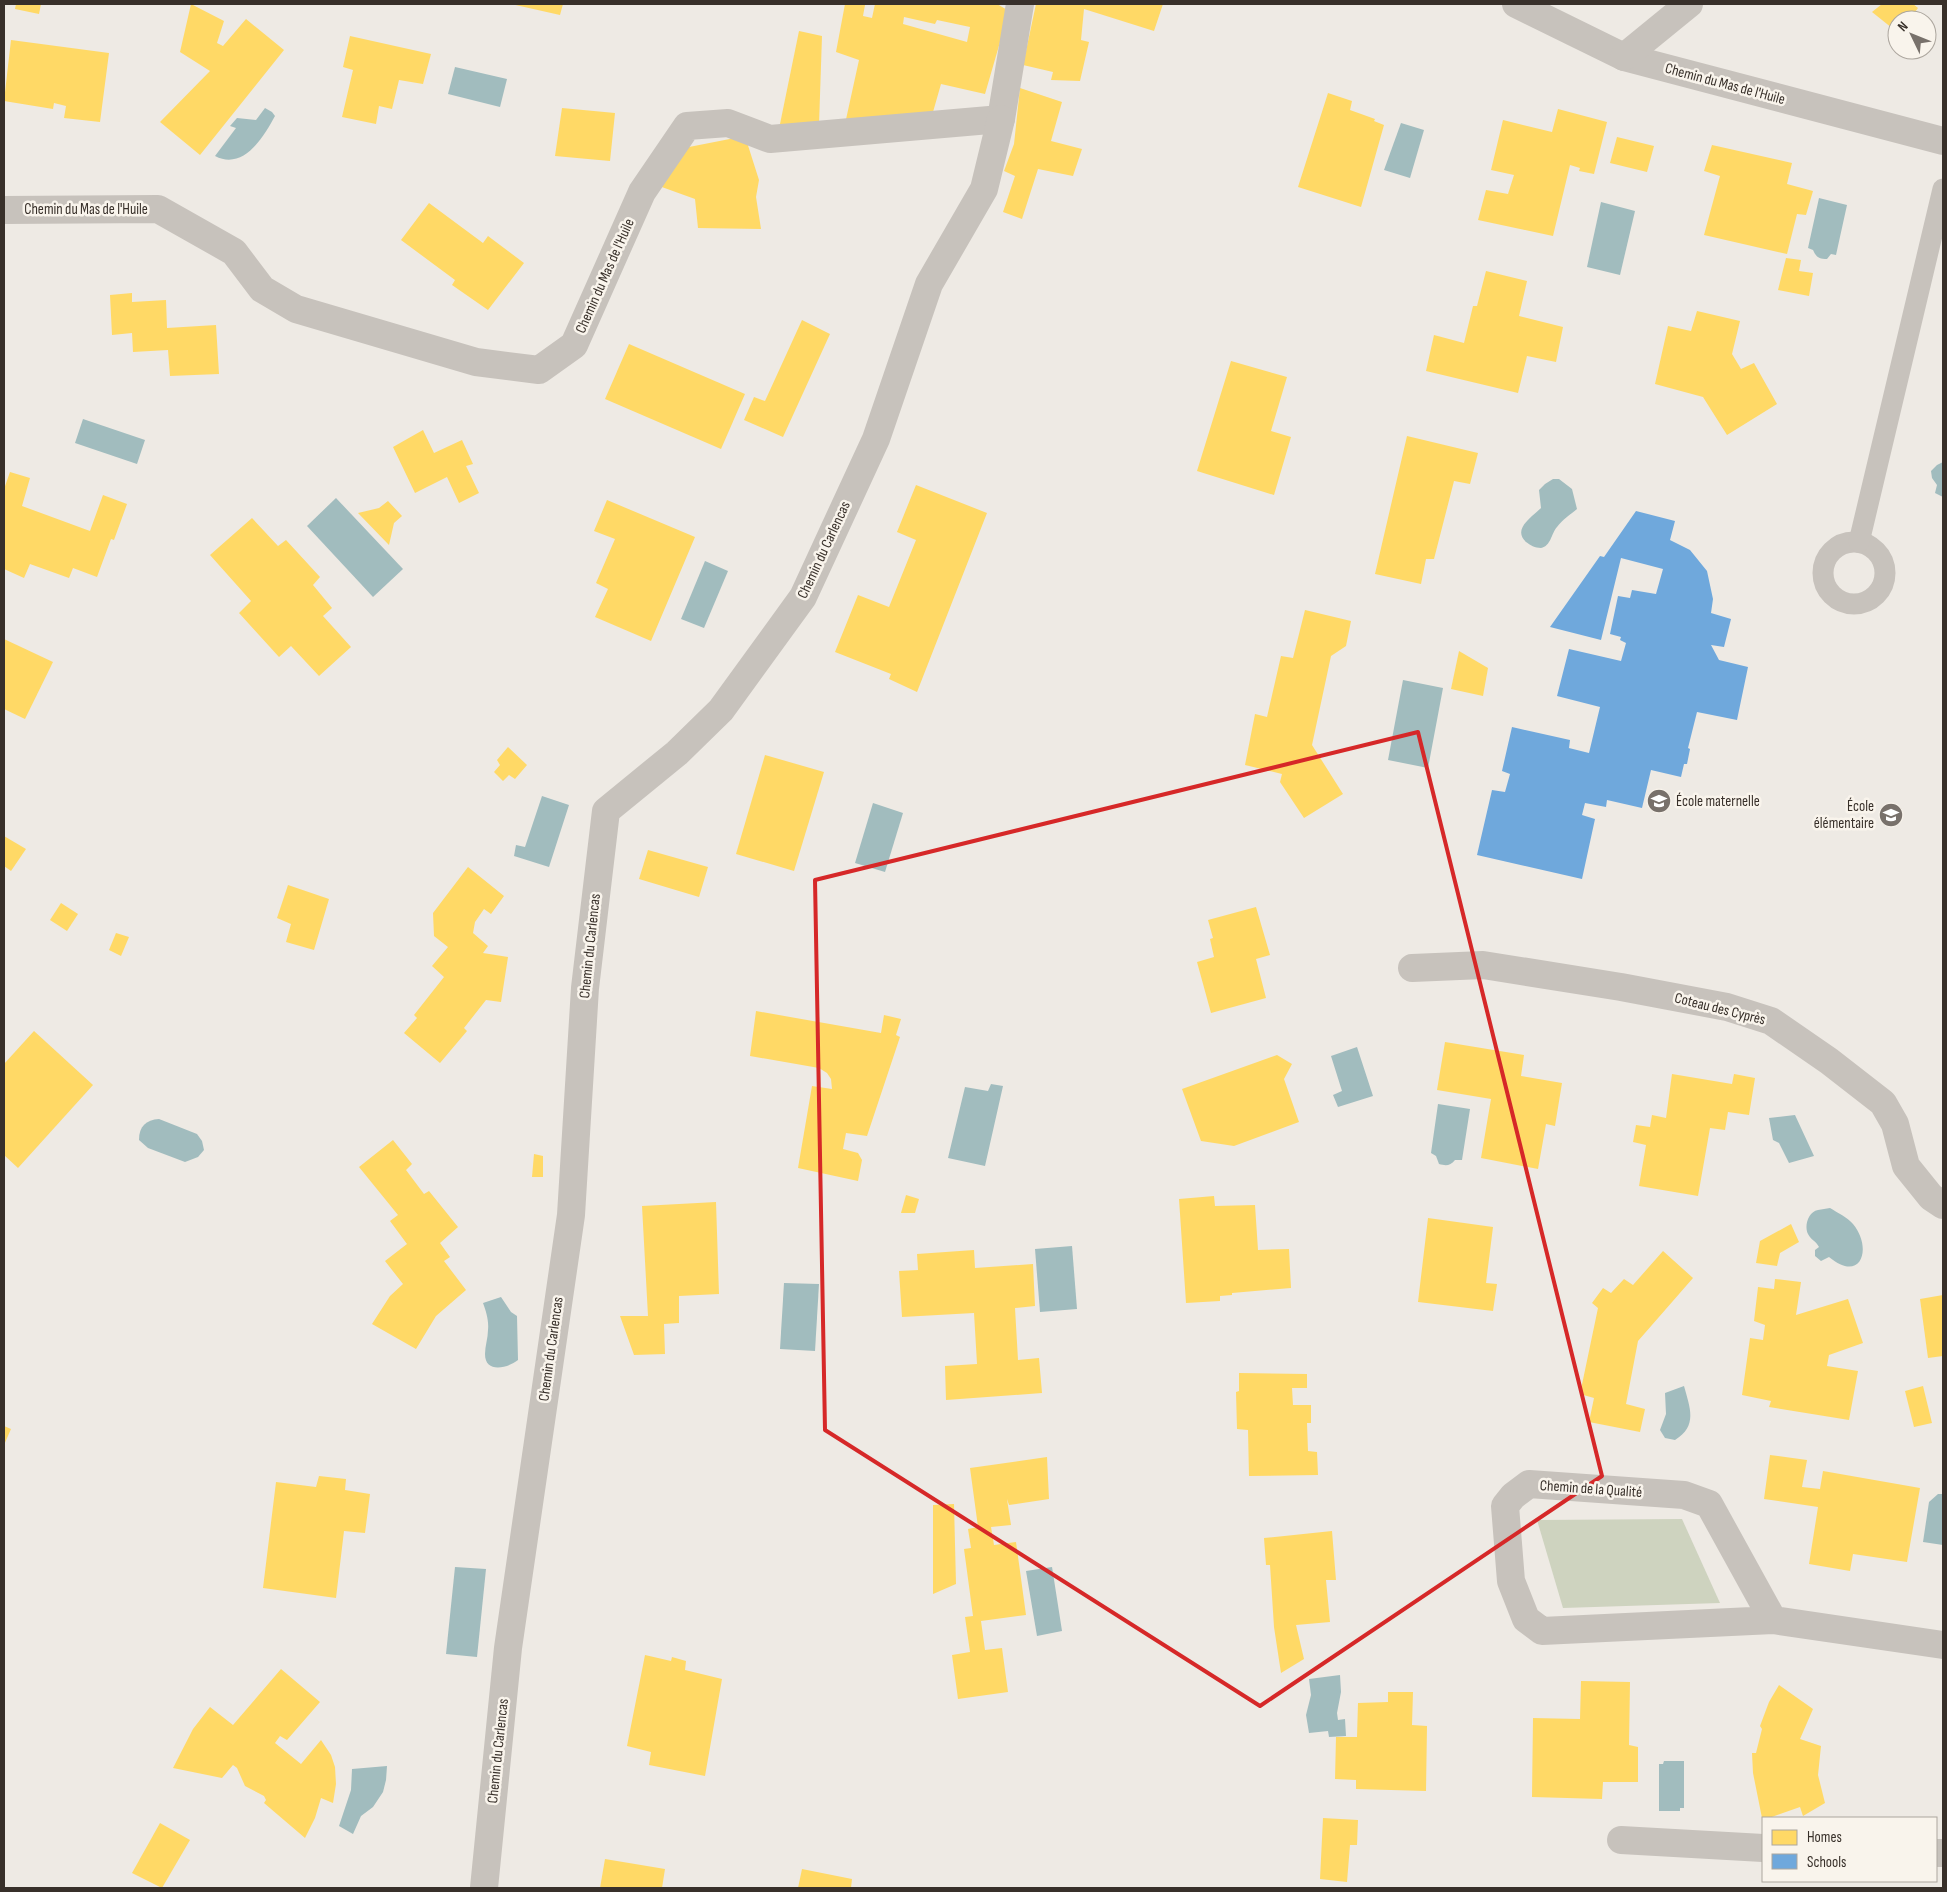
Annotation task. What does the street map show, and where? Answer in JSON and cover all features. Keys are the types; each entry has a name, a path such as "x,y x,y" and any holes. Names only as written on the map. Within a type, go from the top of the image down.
{"street":[{"path":"1001,120 1020,4"},
{"name":"Chemin du Mas de l'Huile","path":"1516,4 1624,57 1943,141"},
{"path":"1624,57 1689,4"},
{"name":"Chemin du Mas de l'Huile","path":"4,210 158,209 234,252 262,289 296,309 476,362 539,370 574,345 642,192 687,126 728,123 770,139 1001,120"},
{"name":"Chemin du Carlencas","path":"484,1888 508,1648 571,1214 585,988 606,811 677,754 721,710 803,598 876,438 929,284 984,189 1001,120"},
{"name":"Coteau des Cyprès","path":"1412,968 1483,965 1621,987 1717,1005 1771,1020 1829,1061 1883,1103 1895,1124 1906,1166 1931,1197 1943,1205"},
{"name":"Chemin de la Qualité","path":"1773,1620 1709,1504 1684,1495 1529,1484 1513,1496 1505,1506 1511,1581 1526,1620 1542,1631 1773,1620 1943,1645"},
{"path":"1621,1840 1762,1848"}],"lane":[{"path":"1859,542 1943,189"}],"highlighted area":[{"path":"1418,732 1602,1476 1260,1706 825,1430 815,880"}],"green space":[{"path":"1682,1519 1720,1603 1563,1608 1537,1520"}],"water":[{"path":"455,67 507,79 500,107 448,94"},
{"path":"265,108 275,116 265,133 252,149 235,159 215,156 236,128 230,126 237,118 256,120"},
{"path":"1401,123 1424,130 1410,178 1384,170"},
{"path":"1819,198 1847,205 1836,255 1831,254 1827,259 1818,257 1813,250 1808,248"},
{"path":"1601,202 1635,211 1620,275 1587,267"},
{"path":"83,419 145,440 137,464 75,443"},
{"path":"1943,462 1943,497 1935,493 1937,485 1932,478 1931,471"},
{"path":"1553,479 1559,479 1572,489 1577,509 1559,524 1547,545 1541,548 1526,542 1521,532 1529,519 1541,508 1539,490"},
{"path":"336,498 403,569 373,597 307,526"},
{"path":"705,561 728,571 704,628 681,619"},
{"path":"1403,680 1443,688 1428,768 1388,760"},
{"path":"542,796 569,805 549,867 514,856 516,845 525,847"},
{"path":"873,803 903,813 885,872 855,863"},
{"path":"1357,1047 1373,1096 1338,1107 1333,1095 1342,1091 1331,1056"},
{"path":"991,1084 1003,1086 985,1166 948,1158 965,1087 988,1091"},
{"path":"1438,1104 1470,1109 1462,1160 1455,1160 1448,1165 1439,1164 1436,1156 1431,1153"},
{"path":"1795,1115 1814,1156 1789,1163 1779,1143 1773,1140 1769,1118"},
{"path":"159,1119 197,1134 202,1141 204,1150 198,1157 185,1162 148,1148 139,1140 140,1131 147,1122"},
{"path":"1830,1208 1851,1222 1859,1233 1863,1252 1856,1265 1849,1267 1829,1257 1821,1261 1815,1256 1815,1250 1819,1247 1807,1231 1806,1227 1809,1216 1815,1211"},
{"path":"1072,1246 1077,1309 1040,1312 1035,1249"},
{"path":"784,1283 819,1284 815,1351 780,1349"},
{"path":"501,1297 511,1312 517,1316 518,1360 498,1368 493,1367 486,1360 488,1323 483,1303"},
{"path":"1684,1386 1690,1409 1690,1423 1682,1435 1675,1440 1665,1438 1660,1430 1666,1414 1665,1393"},
{"path":"1938,1494 1943,1494 1943,1545 1923,1542 1929,1502"},
{"path":"455,1567 486,1569 477,1657 446,1654"},
{"path":"1052,1567 1062,1631 1037,1636 1026,1571"},
{"path":"1340,1675 1341,1692 1337,1713 1338,1720 1345,1719 1346,1736 1329,1737 1328,1731 1309,1733 1306,1715 1311,1695 1309,1679"},
{"path":"1664,1761 1684,1761 1684,1808 1680,1808 1680,1811 1659,1811 1659,1764 1663,1764"},
{"path":"387,1766 383,1792 373,1807 361,1816 353,1834 339,1826 351,1790 352,1769"}],"building: Homes":[{"path":"16,4 41,4 39,14 15,9"},
{"path":"191,4 224,21 217,43 223,46 246,19 284,50 200,155 160,122 210,71 180,52"},
{"path":"511,4 563,4 560,15"},
{"path":"845,4 865,5 863,16 872,18 875,4 997,4 1009,11 985,94 941,84 931,119 845,124 859,60 836,52","holes":["904,17 935,24 937,20 970,27 967,42 903,24"]},
{"path":"1036,4 1163,4 1154,31 1084,9 1081,40 1089,42 1080,81 1051,80 1053,72 1023,65"},
{"path":"1882,4 1913,4 1918,8 1916,10 1887,10 1887,24 1872,12"},
{"path":"799,31 822,36 819,125 780,124"},
{"path":"350,36 431,54 423,84 399,80 392,109 379,106 376,124 342,117 353,70 343,67"},
{"path":"11,40 109,53 100,122 64,118 66,106 54,103 53,109 4,101"},
{"path":"1020,88 1062,102 1051,141 1082,149 1073,176 1038,169 1022,219 1003,212 1015,176 1004,171 1014,144"},
{"path":"1328,93 1352,101 1350,110 1375,119 1374,121 1384,125 1361,207 1298,187"},
{"path":"562,108 615,113 610,161 555,156"},
{"path":"1558,109 1607,122 1594,174 1579,171 1580,168 1570,165 1553,236 1478,220 1486,190 1508,194 1514,175 1491,170 1503,120 1552,132"},
{"path":"745,136 759,180 756,197 761,229 698,228 695,199 659,186 689,147"},
{"path":"1617,137 1654,146 1647,172 1610,163"},
{"path":"1712,145 1792,163 1787,184 1813,191 1806,215 1797,214 1787,254 1704,235 1720,176 1704,171"},
{"path":"429,203 483,243 488,236 524,263 488,310 452,285 455,280 401,240"},
{"path":"1786,258 1801,260 1799,271 1813,273 1809,296 1778,290"},
{"path":"1486,271 1527,281 1519,316 1563,327 1556,362 1527,356 1518,393 1426,371 1434,335 1464,343 1473,306 1477,306"},
{"path":"132,293 132,302 166,300 167,328 216,325 219,374 170,376 168,350 133,352 132,333 112,335 110,295"},
{"path":"1697,311 1740,321 1732,354 1741,369 1754,363 1777,404 1727,435 1703,397 1655,384 1668,326 1691,331"},
{"path":"802,320 830,334 783,437 744,420 754,397 765,401"},
{"path":"629,344 745,394 721,449 605,399"},
{"path":"1231,361 1287,377 1271,431 1291,437 1274,495 1197,471"},
{"path":"423,430 434,453 462,440 473,464 466,466 479,493 459,503 447,477 415,493 393,447"},
{"path":"1407,436 1478,453 1470,484 1454,481 1434,559 1426,559 1421,584 1375,574"},
{"path":"10,472 30,478 22,506 90,531 103,495 127,504 114,540 111,539 97,577 73,568 69,578 30,564 24,578 4,569 4,489"},
{"path":"916,485 987,513 917,692 889,679 891,674 835,652 858,595 889,607 916,540 897,532"},
{"path":"607,500 695,537 651,641 595,617 608,589 596,583 615,539 594,531"},
{"path":"388,501 402,516 394,523 389,545 358,513 379,508"},
{"path":"252,518 278,546 286,540 320,577 313,585 332,608 323,616 351,647 319,676 291,646 279,657 239,613 251,601 210,555"},
{"path":"1305,610 1351,621 1346,646 1331,656 1312,745 1343,794 1304,818 1280,782 1282,774 1245,765 1255,714 1267,717 1281,656 1293,658"},
{"path":"4,639 53,662 25,719 4,709"},
{"path":"1459,651 1488,668 1483,696 1451,689"},
{"path":"508,747 527,765 515,779 509,775 503,781 494,772 500,765 497,760"},
{"path":"765,755 824,772 794,871 736,854"},
{"path":"4,836 26,849 11,871 4,866"},
{"path":"648,850 708,867 699,897 639,879"},
{"path":"468,867 504,896 491,914 484,909 475,922 473,933 488,946 483,953 508,957 501,1002 486,1000 464,1028 467,1031 440,1063 404,1033 417,1018 414,1015 444,977 432,966 448,947 434,936 433,913"},
{"path":"288,885 329,899 314,950 286,942 291,924 277,918"},
{"path":"61,903 78,914 67,931 50,920"},
{"path":"1256,907 1270,955 1256,959 1266,998 1211,1013 1197,962 1214,957 1210,939 1213,938 1208,920"},
{"path":"116,933 129,937 121,956 109,950"},
{"path":"756,1011 881,1033 884,1015 901,1019 896,1035 900,1037 867,1136 846,1133 843,1149 858,1153 862,1160 858,1181 798,1168 812,1086 832,1089 831,1079 827,1073 819,1068 750,1056"},
{"path":"34,1031 93,1085 18,1168 4,1155 4,1064"},
{"path":"1445,1042 1524,1055 1521,1076 1562,1083 1555,1126 1546,1124 1538,1169 1481,1158 1491,1099 1437,1090"},
{"path":"1277,1055 1292,1064 1284,1079 1299,1122 1234,1146 1201,1141 1182,1089"},
{"path":"1672,1074 1732,1084 1734,1074 1755,1078 1749,1115 1728,1112 1725,1130 1710,1128 1698,1196 1639,1186 1646,1145 1633,1142 1636,1125 1650,1127 1652,1115 1666,1118"},
{"path":"393,1140 412,1164 406,1170 424,1194 429,1191 458,1227 440,1243 450,1257 444,1261 466,1290 436,1316 416,1349 372,1324 390,1296 403,1284 385,1261 407,1244 390,1221 398,1215 359,1167"},
{"path":"534,1154 543,1156 543,1177 532,1177"},
{"path":"906,1195 919,1199 915,1213 901,1213"},
{"path":"1214,1196 1215,1206 1255,1205 1258,1250 1289,1249 1291,1288 1232,1293 1232,1295 1220,1296 1220,1301 1186,1303 1179,1199"},
{"path":"716,1202 719,1294 679,1296 679,1323 664,1324 665,1354 634,1355 620,1316 648,1316 642,1206"},
{"path":"1428,1218 1493,1227 1486,1283 1497,1284 1493,1311 1418,1302"},
{"path":"1791,1224 1799,1242 1780,1253 1777,1266 1756,1263 1760,1241"},
{"path":"974,1250 975,1268 1033,1264 1035,1306 1015,1308 1018,1360 1039,1358 1042,1393 946,1400 945,1366 977,1364 974,1313 902,1317 899,1271 918,1270 917,1254"},
{"path":"1663,1251 1693,1278 1638,1341 1626,1404 1645,1409 1640,1432 1589,1422 1594,1398 1580,1394 1598,1308 1592,1303 1603,1288 1611,1293 1624,1279 1633,1285"},
{"path":"1775,1279 1801,1282 1796,1315 1848,1299 1863,1343 1829,1355 1827,1366 1858,1371 1849,1420 1769,1407 1771,1401 1742,1395 1750,1338 1763,1340 1765,1325 1754,1321 1758,1287 1774,1289"},
{"path":"1943,1295 1943,1356 1928,1358 1920,1299"},
{"path":"1239,1373 1307,1374 1307,1388 1292,1388 1293,1405 1311,1405 1311,1423 1307,1423 1308,1451 1317,1452 1318,1475 1249,1476 1248,1430 1237,1429 1236,1392 1239,1391"},
{"path":"1923,1386 1932,1423 1914,1427 1905,1391"},
{"path":"4,1426 11,1429 4,1445"},
{"path":"1770,1455 1807,1460 1802,1487 1820,1489 1823,1471 1920,1488 1907,1562 1853,1554 1850,1571 1809,1564 1818,1507 1764,1499"},
{"path":"1047,1457 1049,1499 1009,1505 1007,1499 1011,1525 991,1527 994,1545 1016,1542 1026,1615 981,1621 985,1650 1002,1648 1008,1692 958,1699 952,1655 970,1652 965,1617 973,1616 964,1549 971,1548 968,1529 978,1527 970,1468"},
{"path":"319,1476 346,1479 345,1490 370,1494 365,1533 344,1531 336,1598 263,1588 276,1482 316,1487"},
{"path":"954,1504 956,1584 933,1594 933,1505"},
{"path":"1332,1531 1336,1580 1326,1580 1330,1622 1296,1625 1304,1659 1281,1673 1274,1627 1270,1565 1266,1565 1264,1538"},
{"path":"645,1655 671,1661 672,1657 686,1661 685,1670 722,1679 705,1776 649,1765 651,1752 627,1746"},
{"path":"281,1669 320,1702 287,1740 280,1736 275,1743 301,1764 321,1740 331,1755 335,1767 336,1784 333,1803 321,1798 315,1818 305,1838 264,1803 266,1800 264,1796 245,1786 237,1768 233,1765 222,1778 173,1768 193,1729 210,1707 233,1725"},
{"path":"1581,1681 1630,1682 1629,1745 1638,1747 1638,1782 1603,1782 1602,1799 1532,1797 1533,1718 1580,1719"},
{"path":"1779,1685 1813,1709 1800,1739 1821,1746 1818,1775 1825,1803 1803,1816 1800,1807 1772,1817 1762,1818 1753,1773 1752,1753 1756,1753 1762,1729 1760,1726 1769,1702"},
{"path":"1388,1692 1413,1692 1412,1725 1427,1726 1426,1791 1356,1789 1356,1780 1335,1779 1336,1737 1357,1737 1358,1703 1388,1702"},
{"path":"1323,1818 1358,1820 1357,1845 1350,1845 1347,1882 1320,1879"},
{"path":"160,1823 190,1840 162,1888 132,1873"},
{"path":"605,1859 665,1869 662,1888 600,1888"},
{"path":"802,1869 852,1879 851,1888 798,1888"}],"building: Schools":[{"path":"1636,511 1675,521 1670,540 1690,550 1707,571 1713,599 1711,613 1731,619 1724,647 1711,645 1719,660 1748,667 1737,720 1697,712 1688,748 1690,749 1687,764 1684,764 1681,777 1651,770 1642,808 1607,800 1606,807 1585,803 1582,815 1595,819 1582,879 1477,855 1492,790 1505,792 1510,774 1502,771 1512,727 1570,740 1569,748 1589,753 1600,707 1557,696 1569,649 1621,661 1626,643 1620,640 1621,637 1610,634 1618,596 1630,598 1632,590 1656,594 1663,569 1621,558 1601,640 1550,627 1600,556 1604,557"}],"place":[{"name":"École maternelle","path":"1659,801"},
{"name":"École élémentaire","path":"1891,815"}]}
